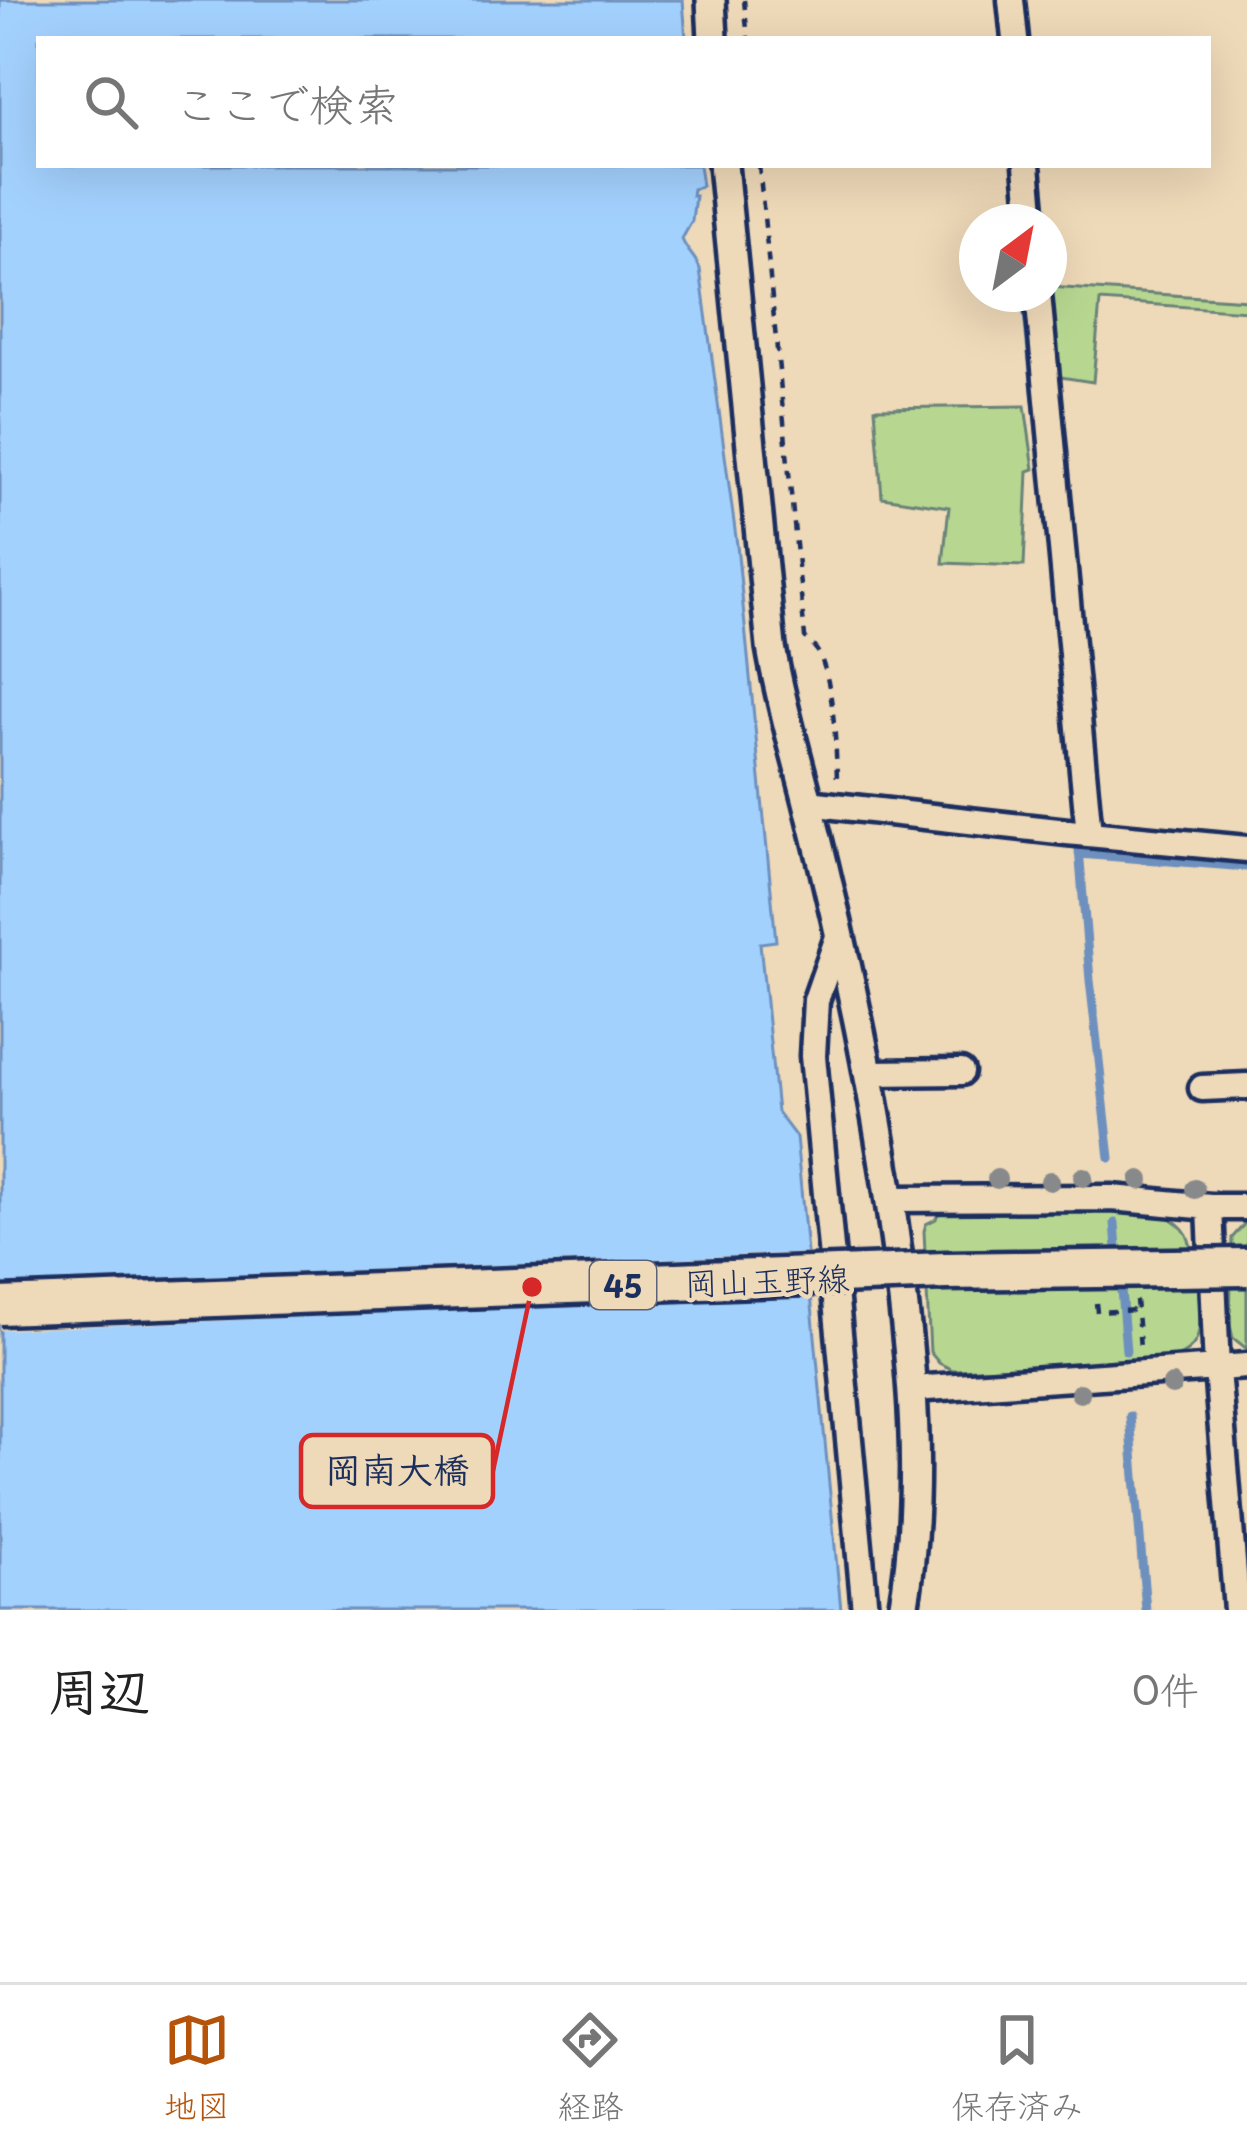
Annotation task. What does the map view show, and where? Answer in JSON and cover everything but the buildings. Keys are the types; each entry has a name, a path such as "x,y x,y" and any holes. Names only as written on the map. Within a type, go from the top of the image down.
{"main road":[{"name":"岡山玉野線","path":"0,1306 946,1271 1247,1267"}],"street":[{"path":"710,0 713,36"},
{"path":"1011,0 1015,36"},
{"path":"723,168 770,646 870,1073 908,1332 915,1504 903,1610"},
{"path":"1027,168 1030,204"},
{"path":"1039,312 1080,834"},
{"path":"808,803 1247,849"},
{"path":"838,934 815,1000 813,1056 865,1610"},
{"path":"870,1073 961,1072"},
{"path":"1202,1088 1247,1086"},
{"path":"890,1199 1112,1198 1247,1207"},
{"path":"1210,1207 1217,1370 1237,1610"},
{"path":"913,1389 1247,1366"}],"path":[{"path":"744,0 748,36"},
{"path":"759,168 805,637 818,652 828,688 838,806"},
{"path":"1096,1304 1097,1312 1133,1310"}],"green space":[{"path":"1067,288 1247,300 1247,311 1100,301 1093,382 1054,376 1050,312 1067,312"},
{"path":"1025,406 1034,469 1028,471 1024,566 943,563 949,507 882,497 875,408"},
{"path":"1154,1212 1174,1221 1186,1234 1200,1308 1198,1334 1189,1349 1164,1361 953,1370 939,1363 930,1352 926,1224 938,1213"},
{"path":"1247,1221 1247,1349 1233,1338 1230,1325 1232,1238"}],"water":[{"path":"0,0 683,0 686,36 36,36 36,168 699,168 702,186 693,189 692,221 682,239 700,269 737,545 776,941 760,943 777,1112 796,1137 841,1610 0,1610"}],"pier":[{"path":"813,1253 817,1295 0,1330 0,1284"}],"waterway":[{"path":"1018,200 1018,204"},
{"path":"1027,312 1041,450"},
{"path":"1078,837 1110,1158"},
{"path":"1079,854 1247,867"},
{"path":"1115,1223 1118,1260"},
{"path":"1120,1277 1126,1351"},
{"path":"1130,1416 1146,1610"}],"place":[{"name":"岡南大橋","path":"532,1287"}]}
